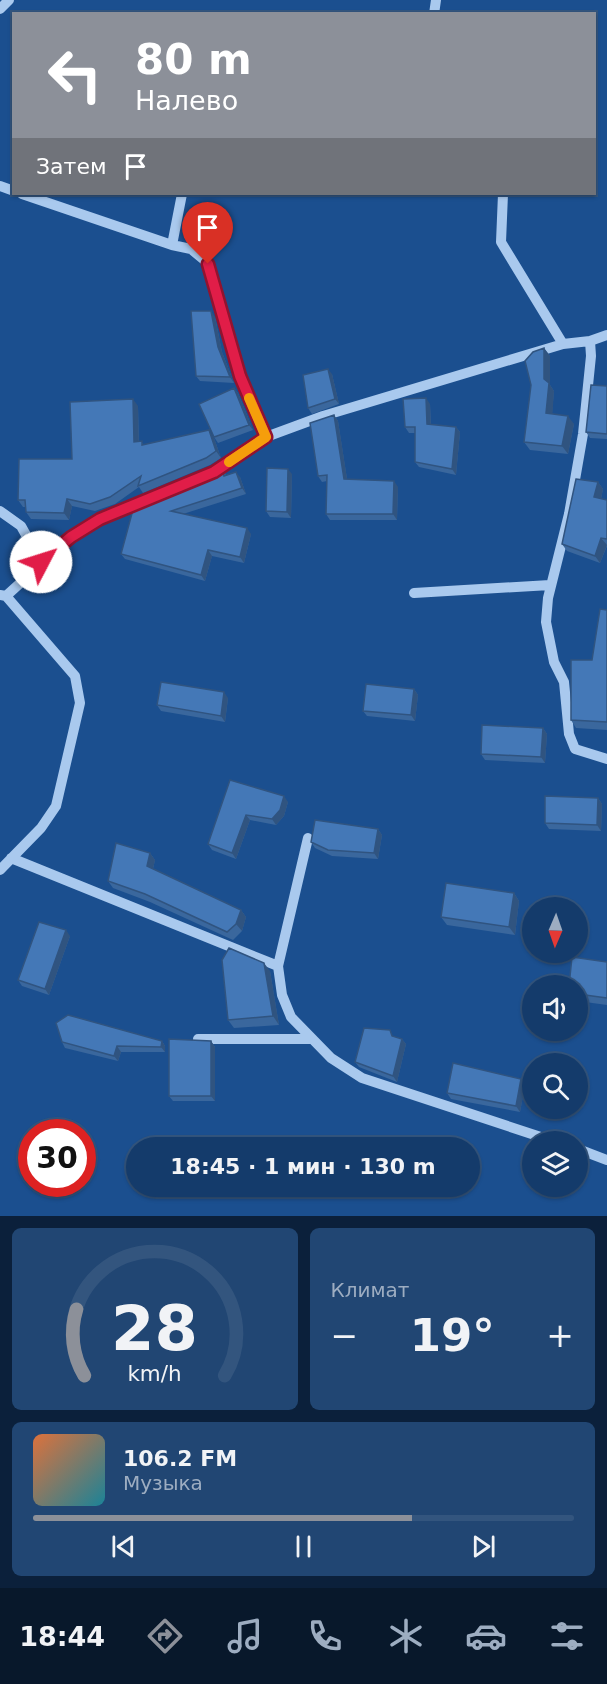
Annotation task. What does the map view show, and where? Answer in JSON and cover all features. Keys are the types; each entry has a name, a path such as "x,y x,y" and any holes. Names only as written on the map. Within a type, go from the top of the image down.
{"street":[{"path":"0,9 9,0"},
{"path":"25,195 172,245 191,249 208,264 240,376 266,437"},
{"path":"172,245 182,195"},
{"path":"503,195 501,242 563,344"},
{"path":"0,870 41,828 56,806 80,703 75,676 3,595 71,537 100,519 214,472 266,437 322,416 563,344 590,341 607,335"},
{"path":"590,341 591,356 583,434 569,514 550,585 546,622 554,662 564,682 574,749 607,759"},
{"path":"0,511 21,526 41,562"},
{"path":"414,592 550,585"},
{"path":"308,838 278,966 282,995 291,1017 331,1058 362,1078 523,1131"},
{"path":"11,858 278,966"},
{"path":"198,1039 311,1040"},
{"path":"588,1153 607,1160"}],"building":[{"path":"191,311 211,311 218,347 230,377 196,376"},
{"path":"544,348 544,379 549,383 546,413 568,416 562,446 524,442 531,385 525,361 533,352"},
{"path":"328,369 335,399 308,408 303,375"},
{"path":"591,385 607,386 607,434 586,432"},
{"path":"234,388 249,425 214,437 199,404"},
{"path":"426,398 427,424 456,427 452,469 415,462 415,427 405,427 403,399"},
{"path":"133,399 134,442 142,441 142,445 209,430 216,451 206,458 138,486 141,476 110,497 90,504 67,499 64,513 26,512 25,500 18,500 19,459 72,459 70,402"},
{"path":"334,415 344,479 394,481 393,514 326,514 327,475 318,476 310,423"},
{"path":"222,467 224,476 236,472 242,488 171,511 247,528 240,557 208,550 201,575 121,554 134,506"},
{"path":"267,468 288,469 287,512 266,511"},
{"path":"576,479 598,482 594,497 607,500 607,539 601,538 595,556 562,544"},
{"path":"600,609 607,610 607,722 571,720 571,660 592,660"},
{"path":"161,682 224,692 221,716 157,705"},
{"path":"366,684 414,689 411,715 363,711"},
{"path":"482,725 543,728 541,757 481,754"},
{"path":"230,780 284,796 280,810 272,819 246,815 232,853 208,844"},
{"path":"545,796 598,798 597,825 545,823"},
{"path":"315,820 378,829 374,853 328,850 311,842"},
{"path":"116,843 150,853 147,866 241,910 236,924 227,932 145,894 108,881"},
{"path":"446,883 514,893 509,927 441,917"},
{"path":"39,922 66,930 45,989 18,980"},
{"path":"229,948 264,963 273,1016 228,1020 222,960"},
{"path":"588,959 607,962 607,998 588,995 588,975 570,975 571,963 588,963"},
{"path":"68,1015 162,1041 161,1047 117,1046 114,1056 62,1042 56,1023"},
{"path":"364,1028 390,1030 392,1036 402,1039 393,1076 355,1062"},
{"path":"169,1039 211,1041 211,1096 169,1096"},
{"path":"453,1063 521,1079 516,1106 447,1093"}],"slow traffic":[{"path":"229,462 266,437 249,398"}],"route":[{"path":"41,562 71,537 100,519 214,472 266,437 240,376 208,264"}]}
